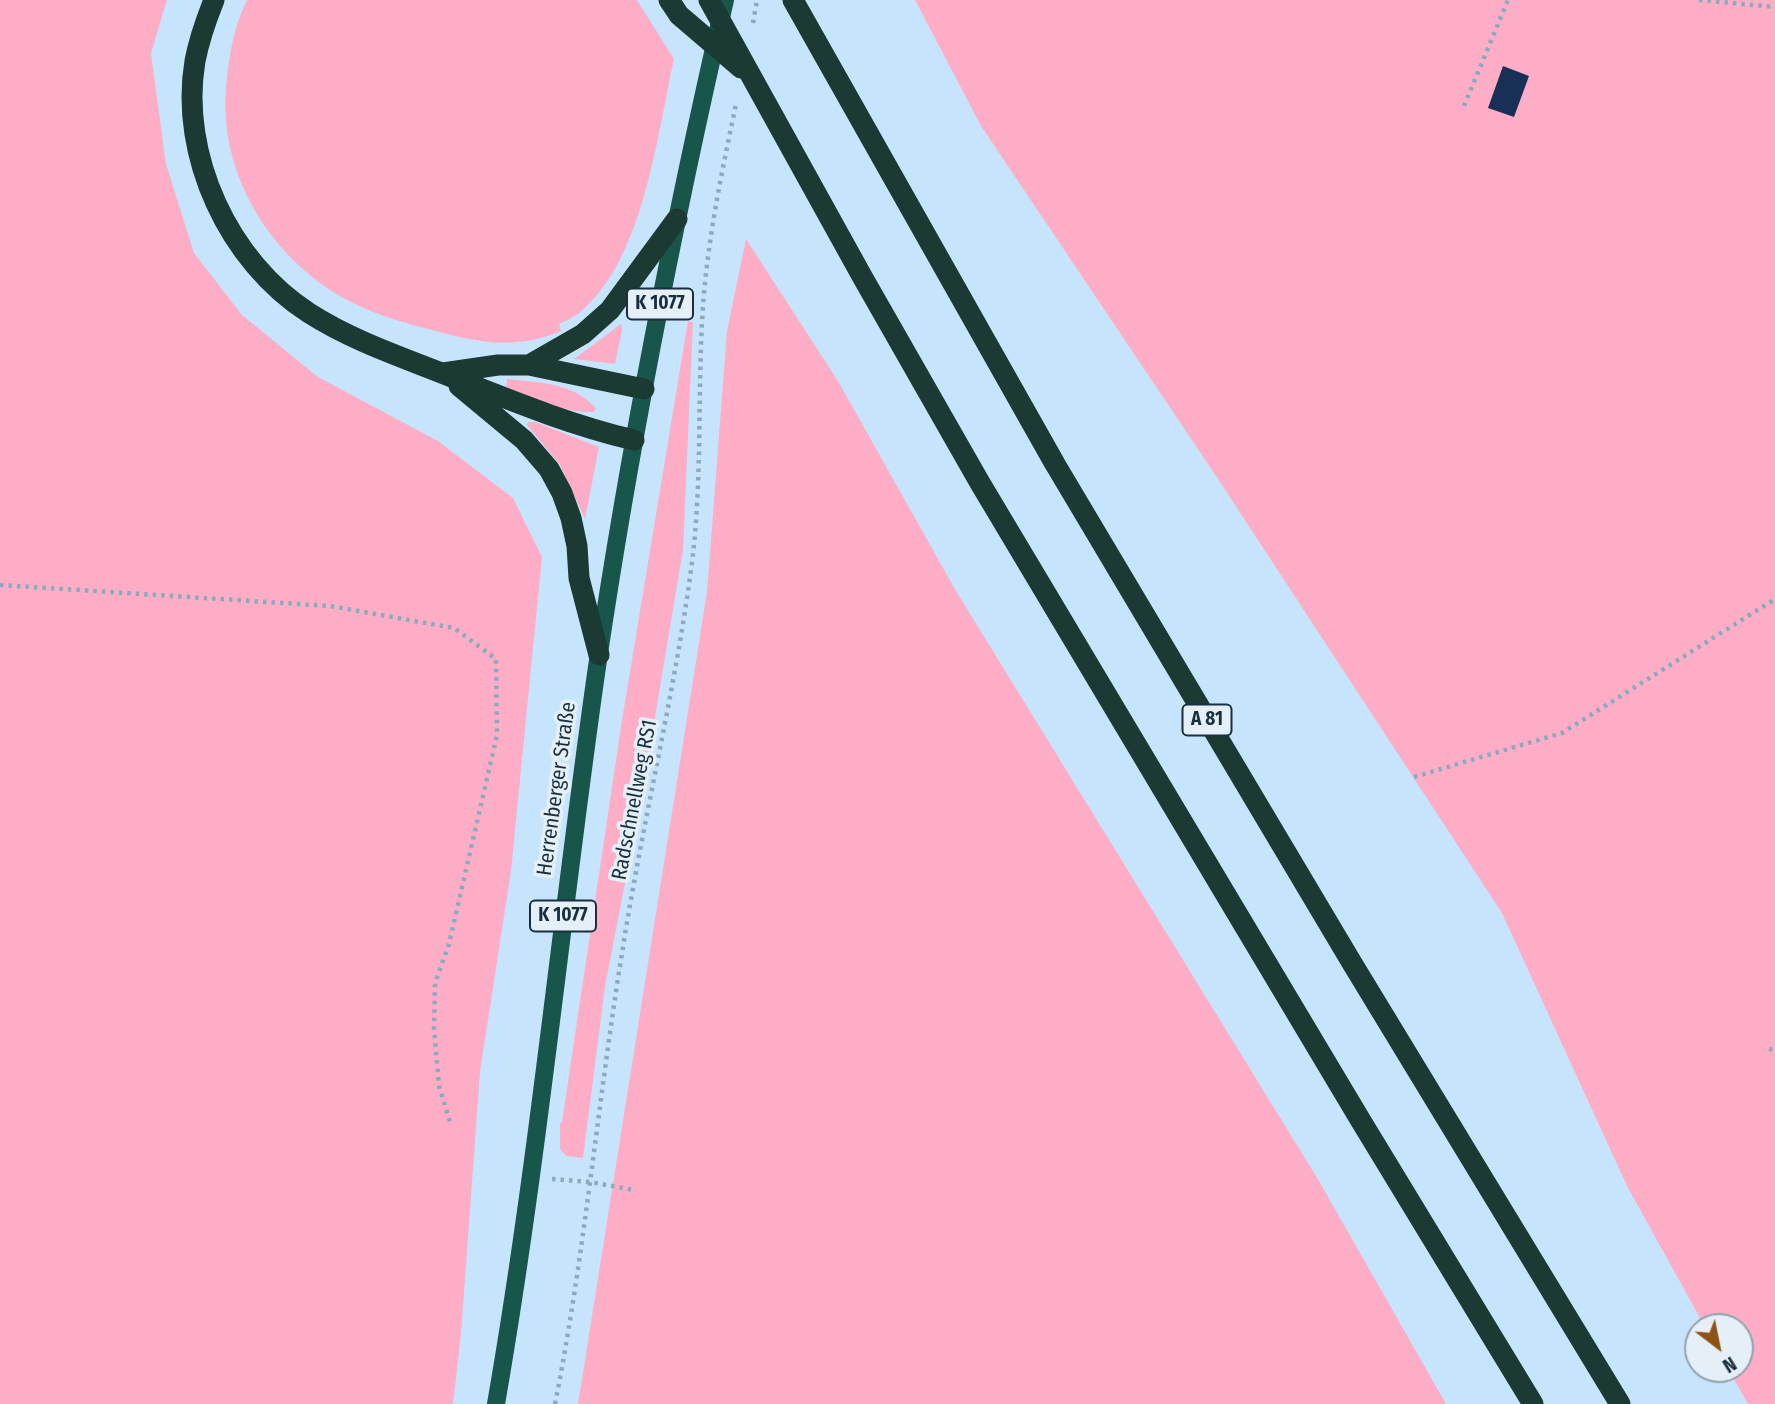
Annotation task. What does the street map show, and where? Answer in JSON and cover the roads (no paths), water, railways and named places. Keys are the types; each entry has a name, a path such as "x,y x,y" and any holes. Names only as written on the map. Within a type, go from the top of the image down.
{"highway":[{"path":"214,0 204,25 195,62 192,106 204,172 214,199 242,248 281,291 307,312 364,343 577,425 634,440"},
{"path":"669,0 679,15 752,78"},
{"path":"709,0 980,483 1533,1404"},
{"name":"A 81","path":"793,0 1055,464 1620,1404"},
{"path":"529,365 583,334 610,310 677,219"},
{"path":"443,373 498,365 529,365 644,389"},
{"path":"443,373 524,440 549,469 572,518 579,578 599,656"}],"main road":[{"name":"K 1077","path":"644,389 677,219 725,0"},
{"name":"Herrenberger Straße","path":"496,1404 530,1178 599,656 644,389"}]}
